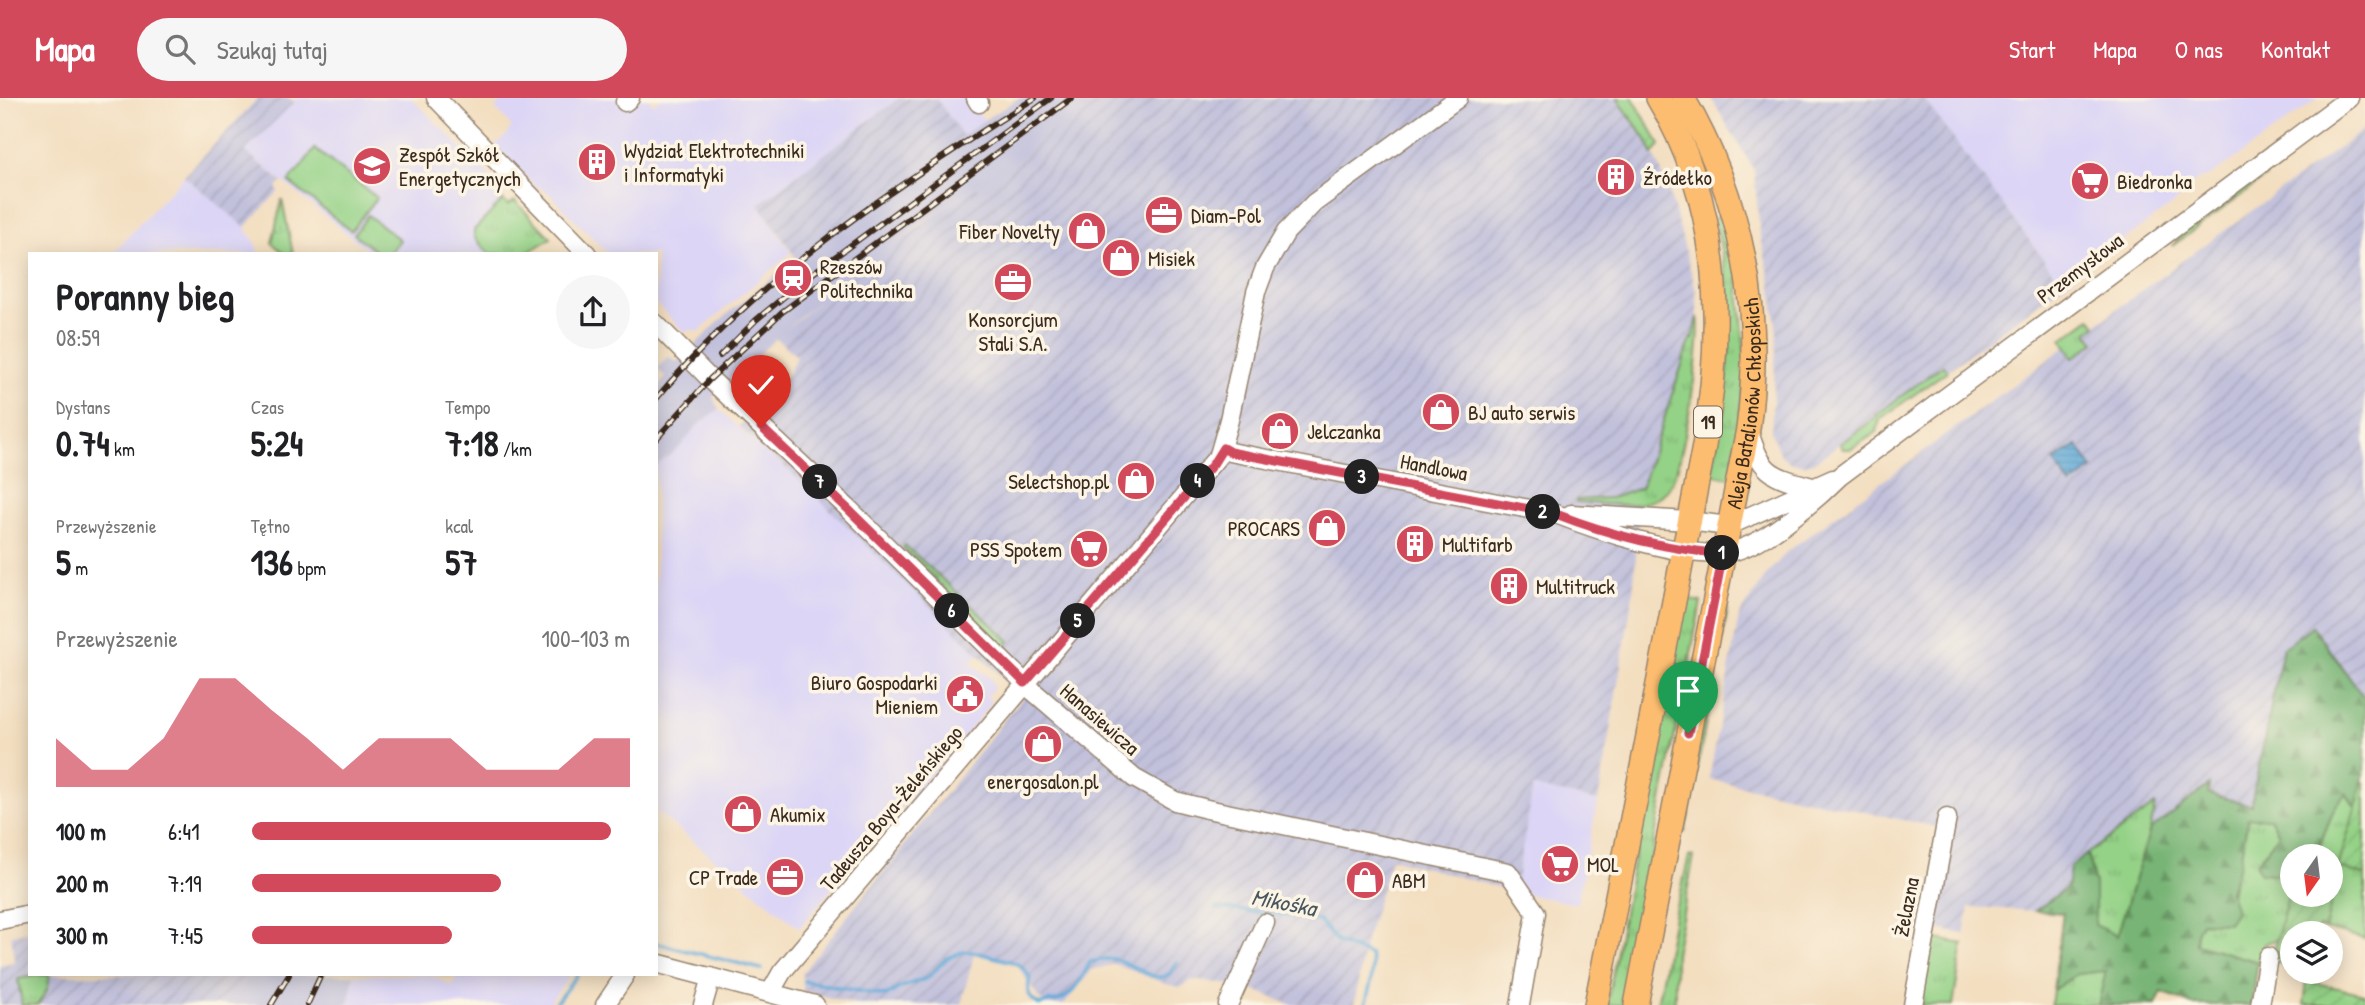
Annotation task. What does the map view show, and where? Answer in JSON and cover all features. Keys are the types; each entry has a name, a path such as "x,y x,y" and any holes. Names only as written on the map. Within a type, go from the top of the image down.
{"main road":[{"name":"Aleja Batalionów Chłopskich","path":"1596,1005 1684,551 1712,389 1717,322 1715,280 1707,228 1695,179 1671,120 1658,98"},
{"name":"Aleja Batalionów Chłopskich","path":"1636,1005 1752,398 1754,349 1750,296 1739,230 1719,168 1683,98"}],"street":[{"path":"436,98 585,252"},
{"name":"Tadeusza Boya-Żeleńskiego","path":"770,993 788,965 1213,464 1223,448 1256,292 1280,240 1314,203 1458,98"},
{"name":"Przemysłowa","path":"1723,554 1765,536 1816,500 1840,476 2350,98"},
{"name":"Hanasiewicza","path":"658,326 1025,683 1117,765 1155,792 1175,801 1508,872 1536,913 1520,1005"},
{"path":"1748,429 1756,454 1765,468 1775,476 1812,487"},
{"name":"Handlowa","path":"1223,448 1230,452 1556,514 1689,521 1728,526"},
{"name":"Przemysłowa","path":"1728,526 1754,517 1812,487 1840,476"},
{"name":"Handlowa","path":"1556,514 1596,530 1684,551 1723,554"},
{"name":"Żelazna","path":"1913,1005 1947,818"},
{"path":"0,920 28,915"},
{"path":"1228,1005 1265,923"},
{"path":"2260,1005 2268,957"},
{"path":"658,964 815,1005"},
{"path":"605,1005 624,976"},
{"path":"703,1005 710,977"}],"shaded area":[{"path":"258,98 289,98 294,102 245,151 282,182 276,188 279,191 245,227 184,176"},
{"name":"Zespół Szkół Energetycznych","path":"297,98 411,98 499,185 493,191 508,205 515,201 551,238 528,252 370,252 245,151"},
{"path":"505,98 648,98 653,104 661,98 899,98 759,204 791,253 698,332 690,329 685,333 658,305 658,252 606,252 548,192 534,185 495,145 508,134 511,127 495,108"},
{"path":"899,98 936,98 963,136 796,258 759,204"},
{"path":"936,98 968,98 984,120 963,136"},
{"path":"1019,98 1093,98 1047,135 986,195 975,186 799,317 713,397 719,409 697,426 681,446 658,464 658,387 666,377 658,368 666,359 669,357 677,362 725,316 812,246 984,120"},
{"path":"1093,98 1617,98 1645,138 1661,170 1674,208 1696,290 1698,317 1693,339 1641,488 1633,594 1598,801 1533,787 1515,892 1391,858 1366,939 1354,1005 1292,1005 1243,986 1191,980 1182,987 1169,985 1114,964 1092,970 1064,1005 1047,1005 1039,998 1017,965 974,954 961,1005 859,1005 803,991 802,973 1023,697 794,475 739,427 784,381 797,356 775,338 847,279 975,186 986,195 1047,135"},
{"path":"1711,98 1923,98 2063,285 1947,371 1943,366 1816,461 1806,464 1791,463 1781,455 1771,432 1777,333 1772,288 1760,233 1754,170"},
{"path":"1923,98 2319,98 2222,168 2206,178 2200,178 2173,204 2063,285"},
{"path":"2365,129 2365,699 2312,627 2283,648 2251,805 2207,794 2208,786 2150,830 2154,806 2067,888 2035,911 1969,907 1964,934 1932,928 1946,829 1709,779 1739,616 1767,574 1788,551"},
{"path":"184,176 245,227 255,242 258,252 114,252"},
{"path":"719,409 794,475 979,653 970,663 991,679 994,688 986,697 992,702 949,755 848,865 847,871 799,928 658,813 658,464 681,446 697,426"},
{"path":"1533,787 1598,801 1577,904 1515,892"},
{"path":"28,931 28,976 247,976 229,1005 0,1005 0,965 15,962 11,935"},
{"path":"247,976 354,976 348,1005 229,1005"},
{"path":"354,976 432,976 452,986 458,976 569,976 548,1005 348,1005"}],"green space":[{"path":"1617,98 1633,98 1660,145 1653,155 1645,138"},
{"path":"315,149 377,198 351,231 289,182"},
{"path":"2262,175 2266,177 2172,246 2181,234"},
{"path":"282,199 293,252 283,252 272,243"},
{"path":"503,200 508,205 515,201 551,238 528,252 487,252 474,237 474,230"},
{"path":"1722,214 1736,253 1746,368 1731,478 1711,474 1729,358 1727,287 1715,218"},
{"path":"368,215 400,240 391,252 376,252 354,234"},
{"path":"1698,317 1698,349 1691,401 1681,453 1670,486 1656,499 1639,504 1576,502 1611,498 1641,488 1691,338 1693,339"},
{"path":"2091,318 2096,325 2087,333 2095,342 2073,358 2062,339"},
{"path":"1943,365 1947,371 1880,419 1877,432 1850,449 1843,449 1840,444"},
{"path":"905,545 1010,641 1005,647 903,548"},
{"path":"1682,598 1701,602 1654,841 1650,888 1629,1005 1607,1005"},
{"path":"1726,607 1728,609 1685,832 1681,833"},
{"path":"2312,626 2365,699 2365,769 2356,808 2346,793 2335,807 2320,844 2280,844 2280,875 2260,873 2256,864 2279,834 2270,818 2248,818 2239,866 2230,892 2236,911 2228,923 2201,922 2197,930 2196,944 2258,962 2252,1005 2192,1005 2162,992 2156,1005 2098,1005 2106,971 2077,974 2053,990 2063,913 2035,911 2067,888 2070,867 2087,854 2095,884 2095,925 2117,936 2150,830 2209,785 2208,794 2251,805 2283,648"},
{"path":"2363,782 2365,783 2365,875 2343,869 2343,851"},
{"path":"2345,793 2356,808 2343,851 2343,844 2320,844 2335,807"},
{"path":"2155,805 2150,830 2117,937 2095,925 2095,884 2087,854"},
{"path":"2248,818 2270,818 2279,834 2256,864 2260,873 2280,874 2280,907 2285,907 2277,939 2264,944 2258,962 2196,944 2197,930 2201,922 2228,923 2233,883"},
{"path":"1689,856 1694,856 1675,954 1675,1005 1657,1005 1676,906"},
{"path":"2343,869 2365,875 2365,939 2343,934 2343,921 2327,921 2330,907 2343,907"},
{"path":"2285,907 2330,907 2327,921 2282,921"},
{"path":"2280,928 2280,963 2272,958"},
{"path":"1932,938 1963,944 1953,1005 1920,1005"},
{"path":"2106,971 2098,1005 2051,1005 2053,990 2077,974"},
{"path":"49,976 49,983 37,1005 22,1005 18,979"},
{"path":"2307,984 2320,984 2365,994 2365,1005 2304,1005"}],"water":[{"path":"2077,445 2093,469 2070,485 2054,461"}],"waterway":[{"name":"Mikośka","path":"1216,908 1319,921 1338,943 1370,955 1372,974 1365,1005"},
{"name":"Mikośka","path":"658,943 761,969"},
{"name":"Mikośka","path":"804,981 886,996 927,978 947,958 963,952 974,952 1021,966 1030,977 1030,997 1040,1005 1063,999 1069,994 1090,962 1119,960 1161,977 1169,974 1177,963"},
{"name":"Mikośka","path":"554,1005 576,976"}],"railway":[{"path":"658,397 740,311 786,272 883,198 1035,98"},
{"path":"720,356 756,320 809,276 1051,98"},
{"path":"658,437 710,379 782,312 1072,98"},
{"path":"271,1005 288,976"},
{"path":"307,1005 321,976"}],"place":[{"name":"Wydział Elektrotechniki i Informatyki","path":"597,162"},
{"name":"Zespół Szkół Energetycznych","path":"372,166"},
{"name":"Źródełko","path":"1616,177"},
{"name":"Biedronka","path":"2090,181"},
{"name":"Diam-Pol","path":"1164,215"},
{"name":"Fiber Novelty","path":"1087,231"},
{"name":"Misiek","path":"1121,258"},
{"name":"Rzeszów Politechnika","path":"793,278"},
{"name":"Konsorcjum Stali S.A.","path":"1013,282"},
{"name":"BJ auto serwis","path":"1441,412"},
{"name":"Jelczanka","path":"1280,431"},
{"name":"Selectshop.pl","path":"1136,481"},
{"name":"PROCARS","path":"1327,528"},
{"name":"Multifarb","path":"1415,544"},
{"name":"PSS Społem","path":"1089,549"},
{"name":"Multitruck","path":"1509,586"},
{"name":"Biuro Gospodarki Mieniem","path":"965,694"},
{"name":"energosalon.pl","path":"1043,744"},
{"name":"Akumix","path":"743,814"},
{"name":"MOL","path":"1560,864"},
{"name":"CP Trade","path":"785,877"},
{"name":"ABM","path":"1365,880"}],"route":[{"path":"761,427 1025,683 1213,464 1223,448 1230,452 1556,514 1596,530 1684,551 1723,554 1688,733"}]}
